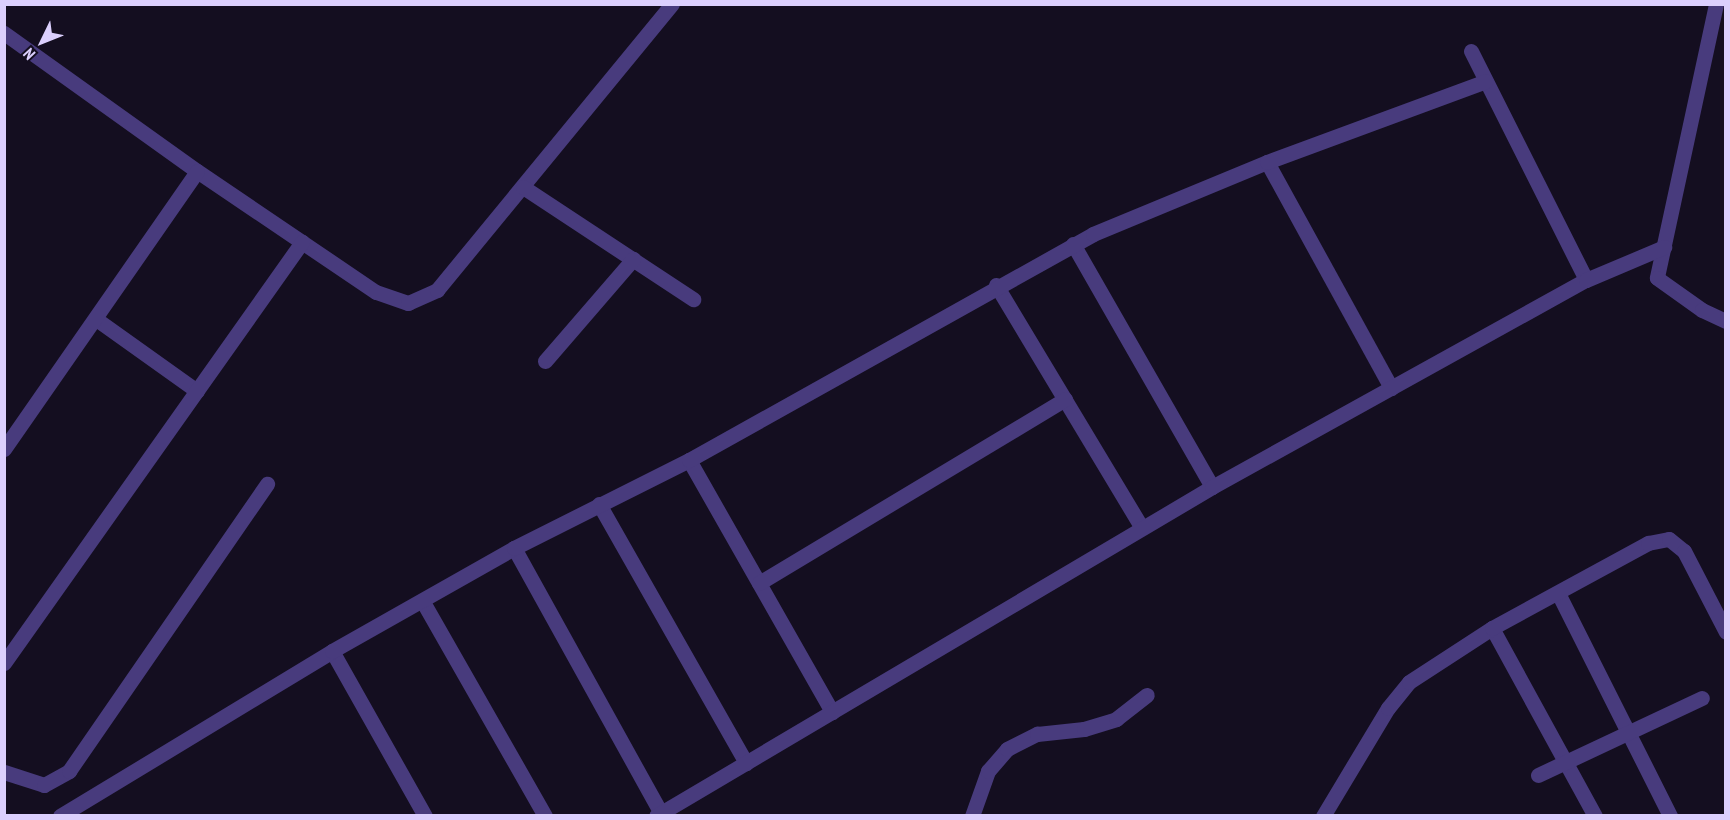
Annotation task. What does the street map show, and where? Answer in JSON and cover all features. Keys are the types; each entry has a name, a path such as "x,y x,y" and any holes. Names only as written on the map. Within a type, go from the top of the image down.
{"street":[{"path":"4,33 197,171 376,292 408,303 437,291 672,4"},
{"path":"1716,4 1657,278 1702,310 1725,321"},
{"path":"1471,51 1586,280"},
{"path":"67,814 332,651 514,549 689,460 996,285 1073,244 1267,162 1485,81"},
{"path":"1267,162 1391,388"},
{"path":"4,449 197,171"},
{"path":"523,187 693,299"},
{"path":"4,663 302,242"},
{"path":"1073,244 1212,487"},
{"path":"514,549 658,814 1212,487 1586,280 1664,247"},
{"path":"545,362 633,259"},
{"path":"996,285 1142,528"},
{"path":"96,319 197,391"},
{"path":"759,583 1065,399"},
{"path":"689,460 832,712"},
{"path":"4,772 44,785 69,771 267,484"},
{"path":"600,504 746,763"},
{"path":"1323,816 1388,708 1409,682 1492,628 1648,543 1669,539 1684,551 1725,632"},
{"path":"1558,593 1670,816"},
{"path":"423,602 545,816"},
{"path":"1492,628 1595,816"},
{"path":"332,651 425,816"},
{"path":"972,816 988,771 1007,749 1037,735 1084,729 1116,719 1147,695"},
{"path":"1538,775 1702,698"}]}
